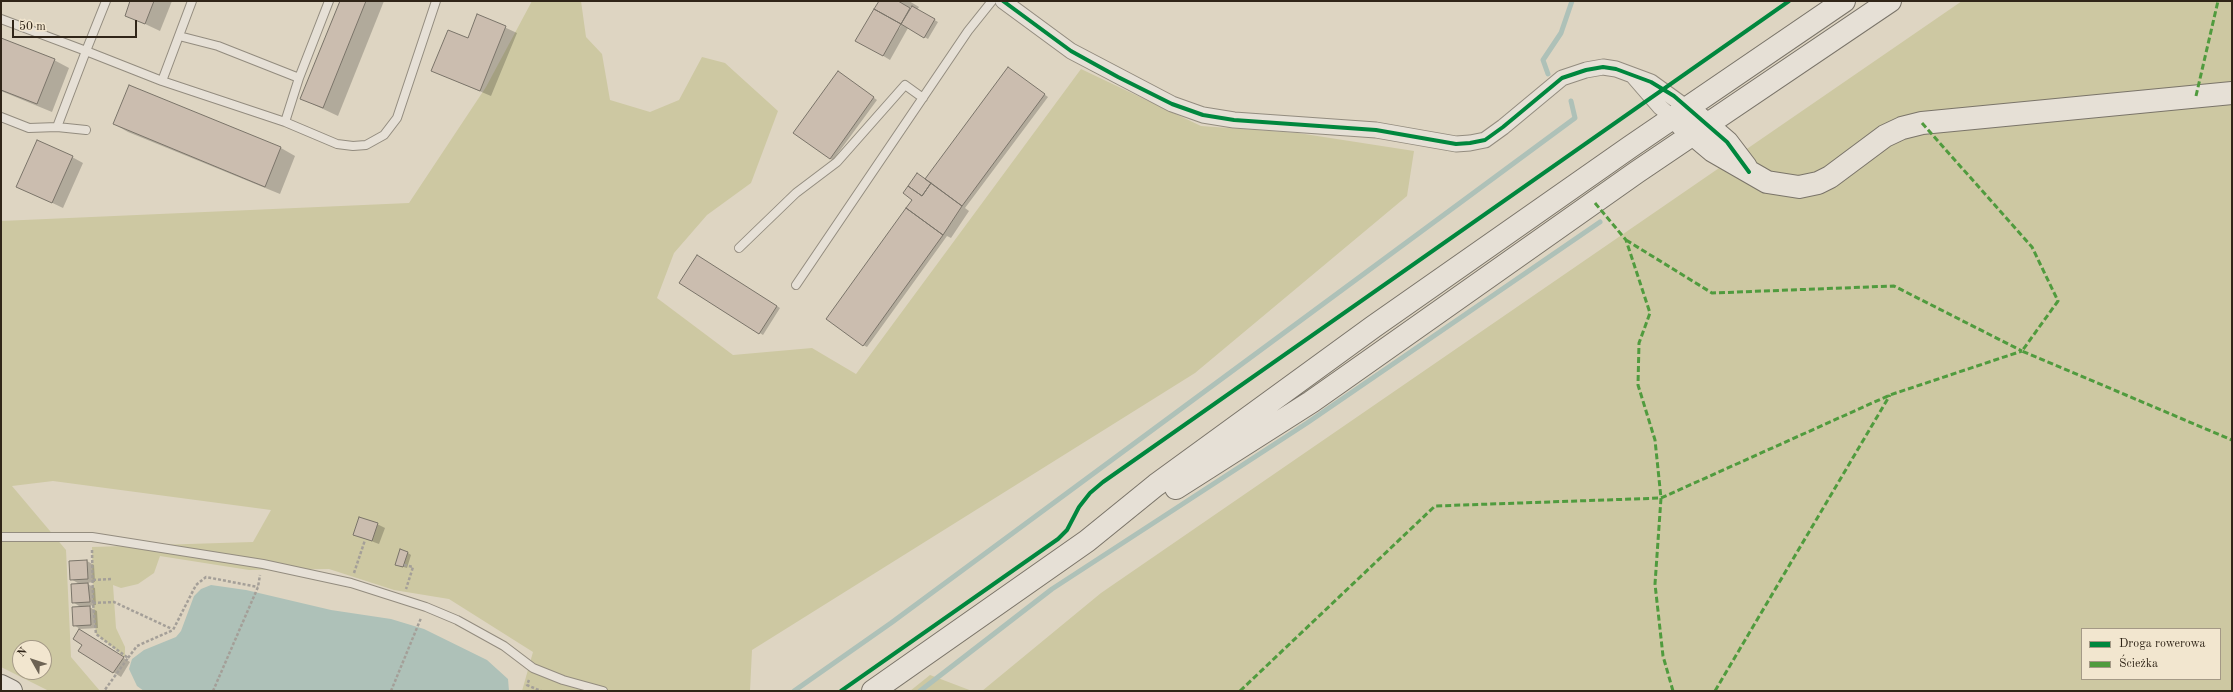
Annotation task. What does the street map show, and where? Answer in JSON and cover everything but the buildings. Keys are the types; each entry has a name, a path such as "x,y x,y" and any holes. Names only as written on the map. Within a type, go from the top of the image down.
{"main road":[{"path":"873,691 1087,541 1156,485 1374,327 1680,113 1844,1"},
{"path":"1087,541 1163,496 1311,402 1700,129 1890,1"},
{"path":"1680,113 1700,129 1713,151 1767,182 1799,187 1818,183 1830,177 1885,136 1902,128 1915,125 2232,92"},
{"path":"1,686 11,691"}],"street":[{"path":"1003,1 1071,51 1172,104 1203,115 1234,120 1360,129 1456,144 1470,143 1485,140 1562,78 1586,70 1603,68 1632,75 1651,82 1680,113"}],"lane":[{"path":"57,127 106,1"},
{"path":"162,81 192,1"},
{"path":"285,122 299,78 329,1"},
{"path":"1,18 162,81 285,122 337,144 353,146 366,145 384,135 397,118 436,1"},
{"path":"796,285 968,31 992,1"},
{"path":"178,36 218,46 299,78"},
{"path":"739,248 796,194 837,162 905,85 922,98"},
{"path":"1,117 29,128 57,127 86,130"},
{"path":"1,537 92,536 263,564 351,583 403,599 457,620 504,646 533,668 563,680 603,691"}],"path":[{"path":"92,536 92,580 96,634 128,658"},
{"path":"351,583 365,540"},
{"path":"403,599 413,567 404,565"},
{"path":"104,691 137,646 173,630 196,585 206,577 258,587 213,691"},
{"path":"92,580 112,579"},
{"path":"93,603 114,602 173,630"},
{"path":"391,691 418,625"}],"shaded area":[{"path":"532,1 581,1 586,37 602,54 610,100 650,112 679,100 702,57 725,63 778,111 751,183 707,215 674,253 657,298 733,355 812,348 856,374 1081,69 1201,126 1298,133 1414,151 1407,196 1195,373 752,650 750,691 522,691 533,652 449,599 394,590 329,569 249,570 160,556 154,573 138,584 121,588 113,585 116,628 125,647 125,657 96,634 93,603 92,547 253,542 271,510 53,481 12,486 66,550 71,657 100,691 49,691 27,680 52,680 52,640 12,640 12,672 1,667 1,221 409,203 486,87"},
{"path":"1962,1 2232,1 2232,691 982,691 1101,593"},
{"path":"211,585 246,590 331,610 391,619 424,629 487,660 508,679 509,691 144,691 137,686 129,669 132,659 144,650 176,637 181,631 194,596 201,589"},
{"path":"930,675 972,691 910,691"}],"waterway":[{"path":"1548,74 1543,60 1561,33 1572,1"},
{"path":"794,691 891,623 1575,118 1571,101"},
{"path":"920,691 1052,589 1307,423 1600,222"}],"marked path":[{"path":"2196,96 2218,1"},
{"path":"1922,123 2032,247 2058,301 2022,351 2232,440"},
{"path":"1595,203 1626,240 1650,313 1639,343 1638,385 1655,440 1661,498 1655,584 1663,656 1673,691"},
{"path":"1626,240 1712,293 1894,286 2022,351"},
{"path":"1240,691 1435,506 1661,498 1890,395 2022,351"},
{"path":"1715,691 1890,395"}],"cycle path":[{"path":"1003,1 1071,51 1118,77 1172,104 1203,115 1234,120 1376,130 1456,144 1470,143 1485,140 1562,78 1586,70 1603,67 1616,69 1651,82 1674,96 1727,142 1749,172"},
{"path":"841,691 1058,539 1067,530 1079,507 1090,493 1103,482 1789,1"}]}
